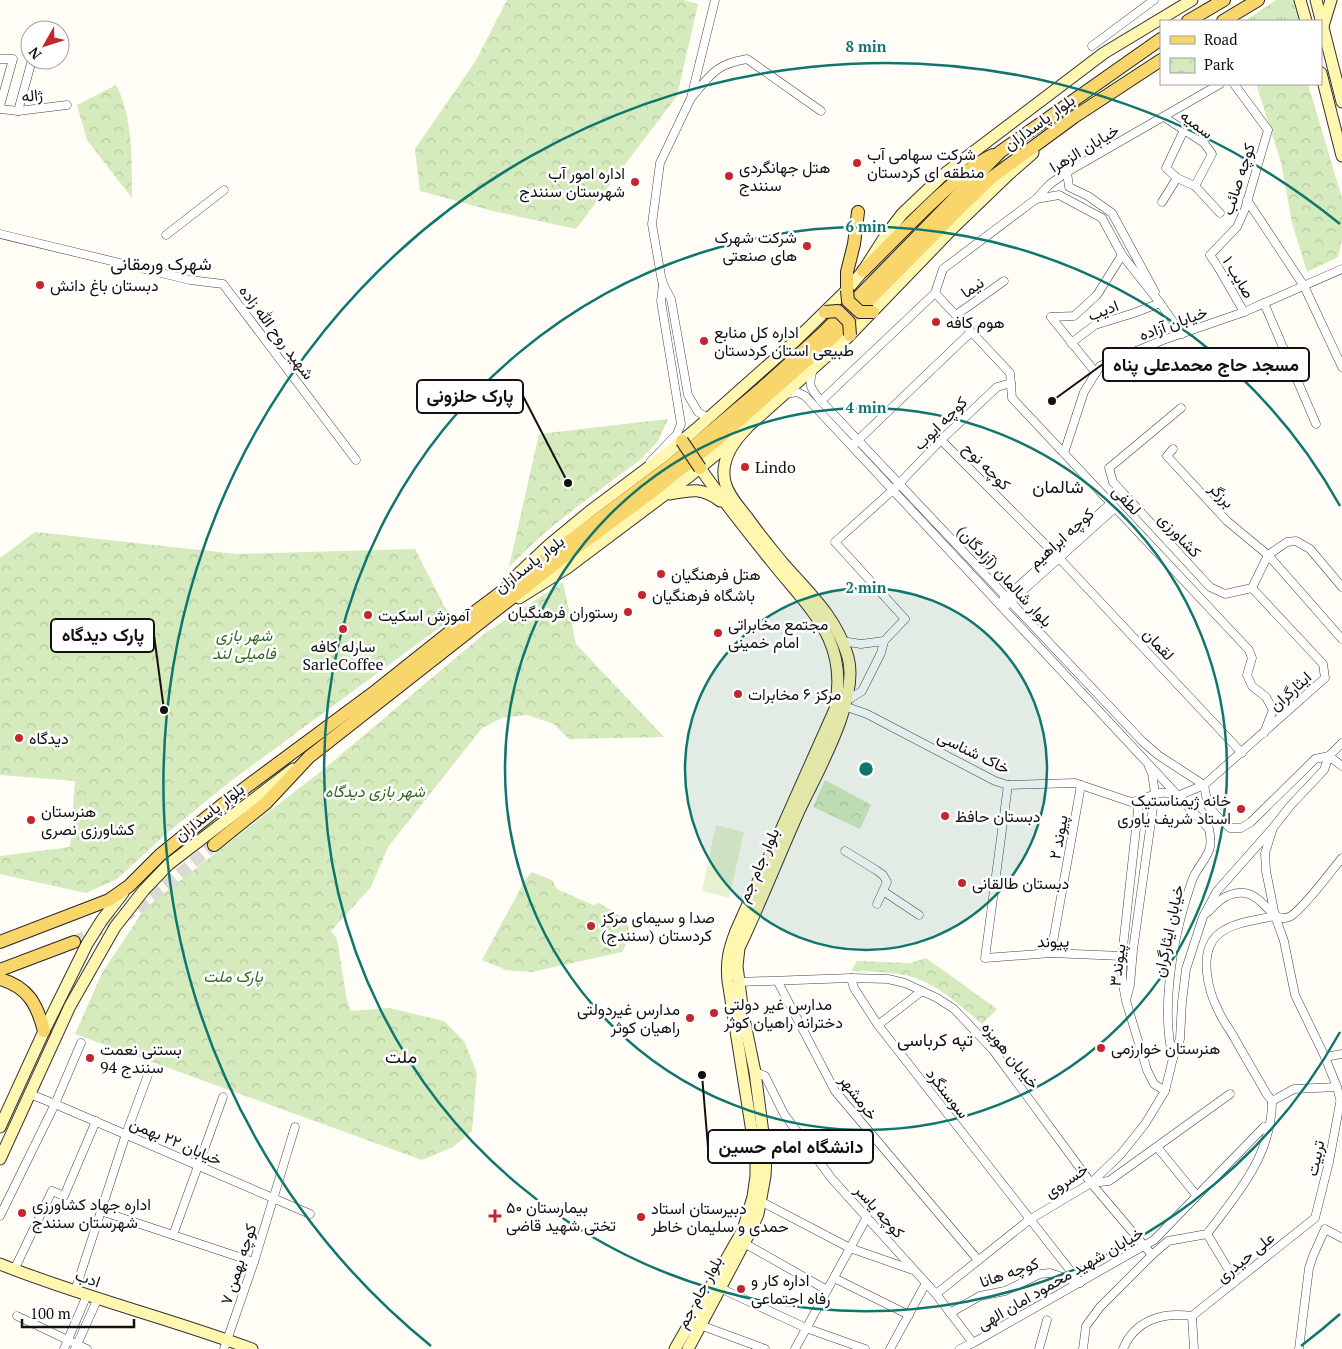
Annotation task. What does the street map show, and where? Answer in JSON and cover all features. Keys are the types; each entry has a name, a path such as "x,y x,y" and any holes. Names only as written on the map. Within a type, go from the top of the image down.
{"main road":[{"path":"863,271 902,214 944,175 1096,58 1192,0"},
{"path":"1190,20 1224,0"},
{"path":"1225,20 1258,0"},
{"path":"1324,26 1331,0"},
{"path":"1306,20 1301,3 1316,1 1324,26 1342,102"},
{"name":"بلوار پاسداران","path":"0,1159 84,978 115,926 133,903 170,864 309,757 484,613 671,465 762,388 837,318 1000,152 1160,40"},
{"name":"بلوار پاسداران","path":"0,1127 44,1031 92,936 129,886 160,855 222,805 377,690 648,496 727,432 831,339 991,178 1047,136 1160,61"},
{"path":"1322,77 1342,156"},
{"path":"484,613 567,568 700,468 850,335 956,226 1009,174 1033,154 1047,136"},
{"path":"484,613 549,545 682,441 826,312 913,219 982,160 1000,152"},
{"path":"858,212 854,244 847,272 848,300 860,312 873,312"},
{"path":"826,312 838,311 849,322 850,335"},
{"name":"بلوار جام جم","path":"688,1349 696,1322 742,1230 753,1198 756,1176 753,1132 728,981 727,964 729,948 835,709 839,680 838,665 833,649 809,598 756,530 732,497 725,483 725,467 729,452 746,428"},
{"path":"682,441 700,468"},
{"name":"بلوار جام جم","path":"675,1349 720,1288 758,1214 766,1176 766,1156 755,1072 743,1014 737,966 739,948 799,812 820,770 845,704 850,673 842,641 826,611 778,570 700,468"},
{"path":"666,494 691,490 704,491 730,509"},
{"path":"214,845 266,803 309,757"},
{"path":"0,942 109,900 129,886"},
{"path":"0,970 74,942"},
{"path":"0,979 13,983 33,1001 40,1013 44,1031"},
{"name":"ادب","path":"0,1264 225,1344 252,1349"}],"street":[{"path":"644,471 654,457 677,434 681,424 661,300 663,284 652,224 660,163 690,98 715,0"},
{"path":"1092,46 1154,0"},
{"path":"690,98 714,71 729,62 747,59 821,110"},
{"path":"0,60 13,60 0,108"},
{"path":"18,111 29,70"},
{"name":"خیابان الزهرا","path":"935,293 943,269 1036,198 1050,184 1067,172 1218,85"},
{"name":"کوچه صائب","path":"1210,255 1237,227 1268,130 1235,85"},
{"name":"ژاله","path":"0,108 18,111 67,105"},
{"name":"سمیه","path":"1164,117 1204,143 1212,154 1195,186"},
{"path":"1184,130 1166,168 1177,178 1195,186 1220,213"},
{"path":"1067,172 1069,187 1088,196 1112,213 1149,277 1160,303"},
{"path":"1162,202 1177,178"},
{"path":"166,235 224,190"},
{"path":"1036,198 1059,195 1102,218 1122,255 1182,334"},
{"path":"1247,200 1304,286 1342,367"},
{"name":"شهید روح الله زاده","path":"0,234 190,280 223,284 356,460"},
{"name":"ادیب","path":"1122,255 1097,295 1074,316 1051,317 1071,342 1095,325 1160,303"},
{"name":"صایب ۱","path":"1210,255 1244,312"},
{"name":"خیابان آزاده","path":"1064,453 1084,392 1100,366 1244,312 1342,269"},
{"name":"نیما","path":"956,315 1004,281"},
{"path":"663,284 671,299 688,395 698,412 708,418"},
{"path":"821,401 935,293"},
{"name":"لطفی","path":"935,293 1010,373 1012,398 1249,650 1252,658 1248,675 1252,686 1266,697 1273,710 1264,733"},
{"path":"1264,303 1316,424"},
{"path":"852,446 971,332"},
{"path":"1071,342 1096,373"},
{"path":"672,361 681,359"},
{"name":"بلوار شالمان (آزادگان)","path":"814,368 810,381 811,389 821,401 1143,742 1158,755 1204,785"},
{"name":"کوچه ایوب","path":"884,641 905,619 835,542 893,490 941,440 997,387 1011,383"},
{"name":"بلوار شالمان (آزادگان)","path":"785,394 797,392 805,396 1180,796"},
{"name":"کشاورزی","path":"1181,408 1110,468 1114,482 1210,586 1226,594 1252,588"},
{"name":"کوچه نوح","path":"941,440 1057,556"},
{"name":"برزگر","path":"1173,449 1166,456 1227,521 1268,555"},
{"name":"کوچه ابراهیم","path":"1001,606 1113,505"},
{"path":"1252,588 1268,555 1287,542 1296,541 1310,549 1342,587"},
{"path":"1268,555 1342,639"},
{"name":"لقمان","path":"1057,556 1242,753"},
{"name":"ایثارگران","path":"1180,796 1204,785 1325,678 1323,664 1252,588"},
{"path":"842,641 861,644 884,641 881,653 862,691 845,704"},
{"path":"1070,679 1077,672"},
{"name":"خاک شناسی","path":"845,704 995,781 1008,785 1075,783 1131,802 1139,801"},
{"path":"1204,785 1208,806 1230,828 1241,828 1251,822 1315,759 1329,756 1342,743"},
{"path":"1329,756 1342,766"},
{"name":"خسروی","path":"936,1294 1030,1220 1091,1183 1121,1154 1145,1124 1165,1091 1173,1058 1180,1040 1186,969 1202,916 1217,891 1291,805 1324,770 1329,756"},
{"path":"1145,760 1152,773 1155,793"},
{"name":"پیوند","path":"1008,785 985,958 1051,953 1122,956"},
{"name":"پیوند ۲","path":"1051,953 1081,785"},
{"path":"1139,801 1155,793 1166,792 1180,796"},
{"name":"پیوند۳","path":"1126,1001 1130,985 1133,950 1155,793"},
{"name":"خیابان ایثارگران","path":"1173,1058 1169,1042 1168,1004 1178,934 1194,875 1207,856 1212,842 1209,828 1180,796"},
{"name":"پیوند۳","path":"1126,1001 1122,979 1122,956 1139,801"},
{"path":"1272,829 1265,854 1266,871 1275,916 1284,941 1295,995 1325,1056 1337,1087 1341,1104"},
{"path":"845,851 883,875 886,882 877,904"},
{"path":"1083,1349 1086,1326 1100,1307 1152,1255 1168,1241 1207,1234 1253,1171 1272,1119 1272,1101 1219,1012 1212,995 1208,975 1207,954 1210,943 1230,927 1275,916 1284,918 1292,915 1342,858"},
{"path":"883,891 919,915"},
{"path":"1202,916 1224,897 1237,893 1249,893 1261,900 1275,916"},
{"name":"خیابان هویزه","path":"739,982 851,978 888,980 905,983 954,1009 993,1050 1091,1183 1152,1255"},
{"name":"سوسنگرد","path":"851,978 854,988 878,1025 1080,1283"},
{"name":"خرمشهر","path":"778,982 835,1091 978,1260"},
{"path":"878,1025 922,991"},
{"path":"1126,1001 1147,1070 1154,1084 1165,1091"},
{"path":"0,1216 55,1104 81,1043"},
{"path":"1325,1056 1342,1054"},
{"path":"75,1291 126,1134 149,1072"},
{"name":"کوچه یاسر","path":"755,1072 765,1076 784,1114 832,1178 936,1294 973,1346"},
{"path":"1272,1101 1294,1088 1337,1087"},
{"name":"خیابان ۲۲ بهمن","path":"30,1094 310,1214"},
{"path":"1091,1183 1109,1181 1230,1094"},
{"path":"173,1235 223,1098"},
{"name":"تربیت","path":"1315,1218 1341,1104"},
{"path":"14,1270 52,1191 64,1196 96,1121"},
{"name":"خیابان شهید محمود امان الهی","path":"960,1349 973,1346 1144,1247 1164,1231 1264,1126"},
{"name":"کوچه بهمن ۷","path":"225,1344 254,1262 295,1127"},
{"path":"1157,1147 1197,1196"},
{"path":"760,1200 850,1248 915,1271"},
{"path":"101,1212 254,1262"},
{"path":"795,1349 867,1217"},
{"name":"علی حیدری","path":"1192,1316 1315,1218"},
{"path":"1299,1349 1309,1268 1313,1256 1325,1229 1342,1238"},
{"path":"1207,1234 1227,1267"},
{"path":"744,1244 827,1290"},
{"name":"کوچه هانا","path":"950,1313 980,1296 1005,1291 1040,1274 1050,1273 1080,1283"},
{"path":"834,1278 909,1315"},
{"path":"890,1349 926,1283"},
{"path":"720,1288 806,1328 865,1349"},
{"path":"64,1349 67,1340 92,1297"},
{"path":"76,1347 92,1297"},
{"path":"1123,1349 1127,1338 1141,1326 1160,1316 1178,1314 1192,1316 1194,1349"},
{"path":"17,1316 67,1340 76,1347 87,1349"},
{"path":"1039,1349 1047,1320"},
{"path":"696,1322 765,1349"}],"green space":[{"path":"507,0 683,0 698,4 677,96 576,229 493,211 420,191 415,149 475,62"},
{"path":"1276,0 1295,0 1300,20 1246,20"},
{"path":"116,85 122,97 129,125 132,198 87,140 77,105"},
{"path":"1256,85 1308,85 1342,198 1342,239 1338,257 1307,272 1292,223 1281,162"},
{"path":"668,419 658,441 640,460 543,534 509,567 539,434"},
{"name":"شهر بازی فامیلی لند","path":"35,532 237,554 415,549 451,619 231,781 167,833 117,879 86,893 0,874 0,856 70,847 75,781 0,775 0,558"},
{"name":"پارک ملت","path":"563,582 576,644 664,737 569,739 554,724 527,715 502,718 482,728 388,847 371,887 331,931 337,939 347,1000 351,1011 389,1008 444,1021 464,1041 477,1073 472,1131 453,1147 422,1160 75,1034 102,973 145,908 324,769 484,634"},
{"path":"825,780 871,805 860,829 813,807"},
{"path":"716,825 744,832 729,898 702,891"},
{"path":"532,872 552,880 557,889 593,905 599,903 621,917 626,922 629,934 622,952 532,972 506,970 482,960 525,880"},
{"path":"926,958 997,1009 982,1024 947,995 923,981 906,975 851,971 857,961 911,963"}],"tunnel":[{"path":"74,942 117,921 144,904 214,845"}],"place":[{"name":"شرکت سهامی آب منطقه ای کردستان","path":"857,163"},
{"name":"هتل جهانگردی سنندج","path":"729,176"},
{"name":"اداره امور آب شهرستان سنندج","path":"635,182"},
{"name":"شرکت شهرک های صنعتی","path":"807,246"},
{"name":"دبستان باغ دانش","path":"40,285"},
{"name":"هوم کافه","path":"936,322"},
{"name":"اداره کل منابع طبیعی استان کردستان","path":"704,341"},
{"name":"مسجد حاج محمدعلی پناه","path":"1052,401"},
{"name":"Lindo","path":"745,467"},
{"name":"پارک حلزونی","path":"568,483"},
{"name":"هتل فرهنگیان","path":"661,574"},
{"name":"باشگاه فرهنگیان","path":"642,595"},
{"name":"رستوران فرهنگیان","path":"628,612"},
{"name":"آموزش اسکیت","path":"368,615"},
{"name":"سارله کافه SarleCoffee","path":"343,629"},
{"name":"مجتمع مخابراتی امام خمینی","path":"718,633"},
{"name":"مرکز ۶ مخابرات","path":"738,694"},
{"name":"پارک دیدگاه","path":"164,710"},
{"name":"دیدگاه","path":"19,738"},
{"name":"خانه ژیمناستیک استاد شریف یاوری","path":"1241,809"},
{"name":"دبستان حافظ","path":"945,816"},
{"name":"هنرستان کشاورزی نصری","path":"31,820"},
{"name":"دبستان طالقانی","path":"962,883"},
{"name":"صدا و سیمای مرکز کردستان (سنندج)","path":"591,926"},
{"name":"مدارس غیر دولتی دخترانه راهیان کوثر","path":"714,1013"},
{"name":"مدارس غیردولتی راهیان کوثر","path":"690,1018"},
{"name":"هنرستان خوارزمی","path":"1101,1048"},
{"name":"بستنی نعمت سنندج 94","path":"90,1058"},
{"name":"دانشگاه امام حسین","path":"702,1075"},
{"name":"اداره جهاد کشاورزی شهرستان سنندج","path":"22,1213"},
{"name":"بیمارستان ۵۰ تختی شهید قاضی","path":"495,1216"},
{"name":"دبیرستان استاد حمدی و سلیمان خاطر","path":"641,1217"},
{"name":"اداره کار و رفاه اجتماعی","path":"741,1289"}],"district":[{"name":"شهرک ورمقانی","path":"161,263"},
{"name":"شالمان","path":"1058,486"},
{"name":"تپه کرباسی","path":"935,1039"},
{"name":"ملت","path":"401,1056"}],"park label":[{"name":"شهر بازی دیدگاه","path":"375,791"}]}
